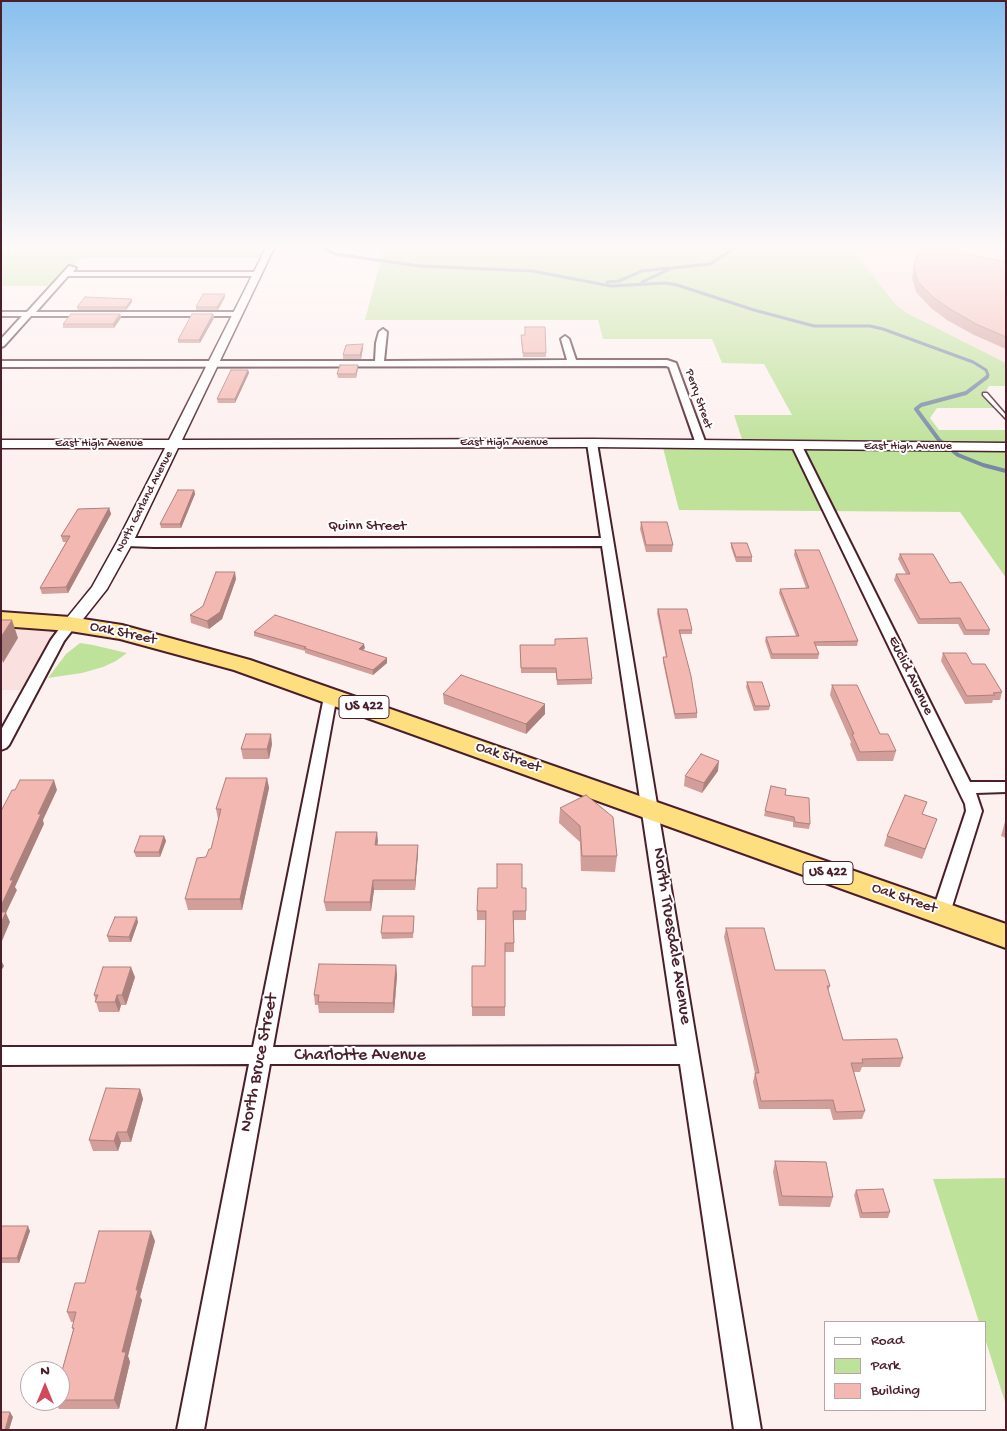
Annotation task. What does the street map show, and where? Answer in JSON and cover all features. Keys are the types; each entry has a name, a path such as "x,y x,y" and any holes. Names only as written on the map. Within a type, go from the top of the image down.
{"highway":[{"name":"Oak Street","path":"1,619 70,624 122,632 242,665 1006,936"}],"street":[{"path":"1,344 28,315"},
{"name":"North Garland Avenue","path":"1,745 58,640 99,588 125,542 237,315"},
{"path":"379,363 379,351 383,332"},
{"path":"1,364 572,363 565,339"},
{"name":"Perry Street","path":"572,363 670,364 673,366 700,444"},
{"name":"East High Avenue","path":"1,444 592,443 1005,447"},
{"name":"North Truesdale Avenue","path":"592,443 748,1430"},
{"name":"Euclid Avenue","path":"797,446 973,804 974,811 941,912"},
{"name":"Quinn Street","path":"125,542 608,542"},
{"name":"North Bruce Street","path":"190,1430 330,695"},
{"path":"965,788 1006,787"},
{"name":"Charlotte Avenue","path":"1,1056 690,1055"}],"lane":[{"path":"985,394 1006,418"}],"shaded area":[{"path":"911,315 1006,315 1006,363"},
{"path":"1,619 70,624 31,690 1,690"}],"green space":[{"path":"366,315 911,315 1006,363 1006,386 989,386 985,393 997,408 937,408 930,418 939,430 1006,430 1006,578 960,512 679,510 662,444 744,445 734,415 792,415 764,364 722,363 712,339 603,339 598,320 365,320"},
{"path":"80,643 127,653 103,667 82,673 48,678 66,654"},
{"path":"1006,1178 1006,1405 987,1345 987,1321 979,1321 933,1179"}],"building":[{"path":"70,315 119,315 113,324 63,324"},
{"path":"192,315 213,315 199,340 178,340"},
{"path":"960,315 1006,315 1006,337"},
{"path":"525,327 545,327 546,353 523,353 521,335 525,335"},
{"path":"363,344 360,355 343,355 346,345"},
{"path":"340,365 358,365 356,374 337,374"},
{"path":"231,370 248,370 235,399 217,399"},
{"path":"178,490 194,490 180,524 160,524"},
{"path":"109,508 66,587 40,588 70,536 61,536 78,509"},
{"path":"641,522 667,522 673,545 646,545"},
{"path":"731,543 747,543 752,557 736,557"},
{"path":"795,550 819,550 858,641 814,642 819,654 772,654 766,637 799,636 780,589 809,588"},
{"path":"900,554 933,554 950,583 961,582 990,630 966,630 960,618 920,619 896,574 910,574"},
{"path":"216,572 235,572 220,612 207,621 190,615 203,606"},
{"path":"658,609 687,609 692,630 679,630 691,676 697,713 675,714 663,657 667,657"},
{"path":"275,615 364,644 359,649 387,658 373,670 304,648 306,647 254,632"},
{"path":"1,620 12,620 1,637"},
{"path":"587,638 592,679 557,680 556,668 521,668 520,645 555,645 555,639"},
{"path":"943,653 966,653 972,664 985,664 1002,692 993,693 995,695 967,696"},
{"path":"461,675 545,704 526,724 443,694"},
{"path":"747,682 762,682 770,706 755,706"},
{"path":"832,685 857,685 880,734 888,734 896,751 860,752"},
{"path":"246,734 271,734 267,749 241,749"},
{"path":"701,754 719,761 704,783 685,776"},
{"path":"226,778 267,778 240,899 185,899 197,858 206,857 209,849 211,849 221,809 216,809"},
{"path":"20,780 54,780 38,814 41,814 10,880 13,880 1,906 1,811 12,790 15,790"},
{"path":"771,786 786,789 785,795 809,798 810,824 795,822 794,817 765,811"},
{"path":"586,795 613,817 617,856 582,856 580,826 560,808"},
{"path":"905,795 927,802 922,814 937,819 925,849 887,836"},
{"path":"336,832 377,832 375,845 418,845 415,880 373,880 370,902 324,902"},
{"path":"140,836 164,836 159,852 134,852"},
{"path":"497,864 522,864 522,888 526,888 526,911 513,911 514,943 505,943 505,1007 472,1007 472,966 485,966 486,911 477,911 478,888 497,888"},
{"path":"1,912 6,912 1,923"},
{"path":"383,916 414,916 413,933 381,933"},
{"path":"115,917 137,917 129,937 107,936"},
{"path":"726,928 764,928 775,970 825,970 830,986 827,986 843,1040 897,1039 903,1058 862,1059 863,1063 851,1063 865,1111 836,1112 833,1100 761,1101 755,1073 759,1073"},
{"path":"319,964 396,965 393,1003 318,1002 319,995 314,995"},
{"path":"103,967 131,967 122,995 117,995 115,1002 95,1002 98,995 94,995"},
{"path":"106,1088 140,1089 127,1132 117,1132 114,1141 89,1140"},
{"path":"775,1161 826,1162 833,1197 782,1196"},
{"path":"883,1189 890,1212 862,1213 856,1190"},
{"path":"1,1226 28,1226 17,1258 1,1258"},
{"path":"99,1231 151,1231 122,1352 126,1352 114,1400 70,1400 70,1361 65,1361 74,1328 72,1328 76,1312 67,1312 75,1283 85,1283"},
{"path":"1,1412 10,1412 5,1430 1,1430"}],"waterway":[{"path":"772,315 814,326 870,326 883,329 973,362 986,370 988,375 986,378"},
{"path":"986,378 966,393 921,405 916,409 939,440 958,455 983,465 1006,471"}]}
